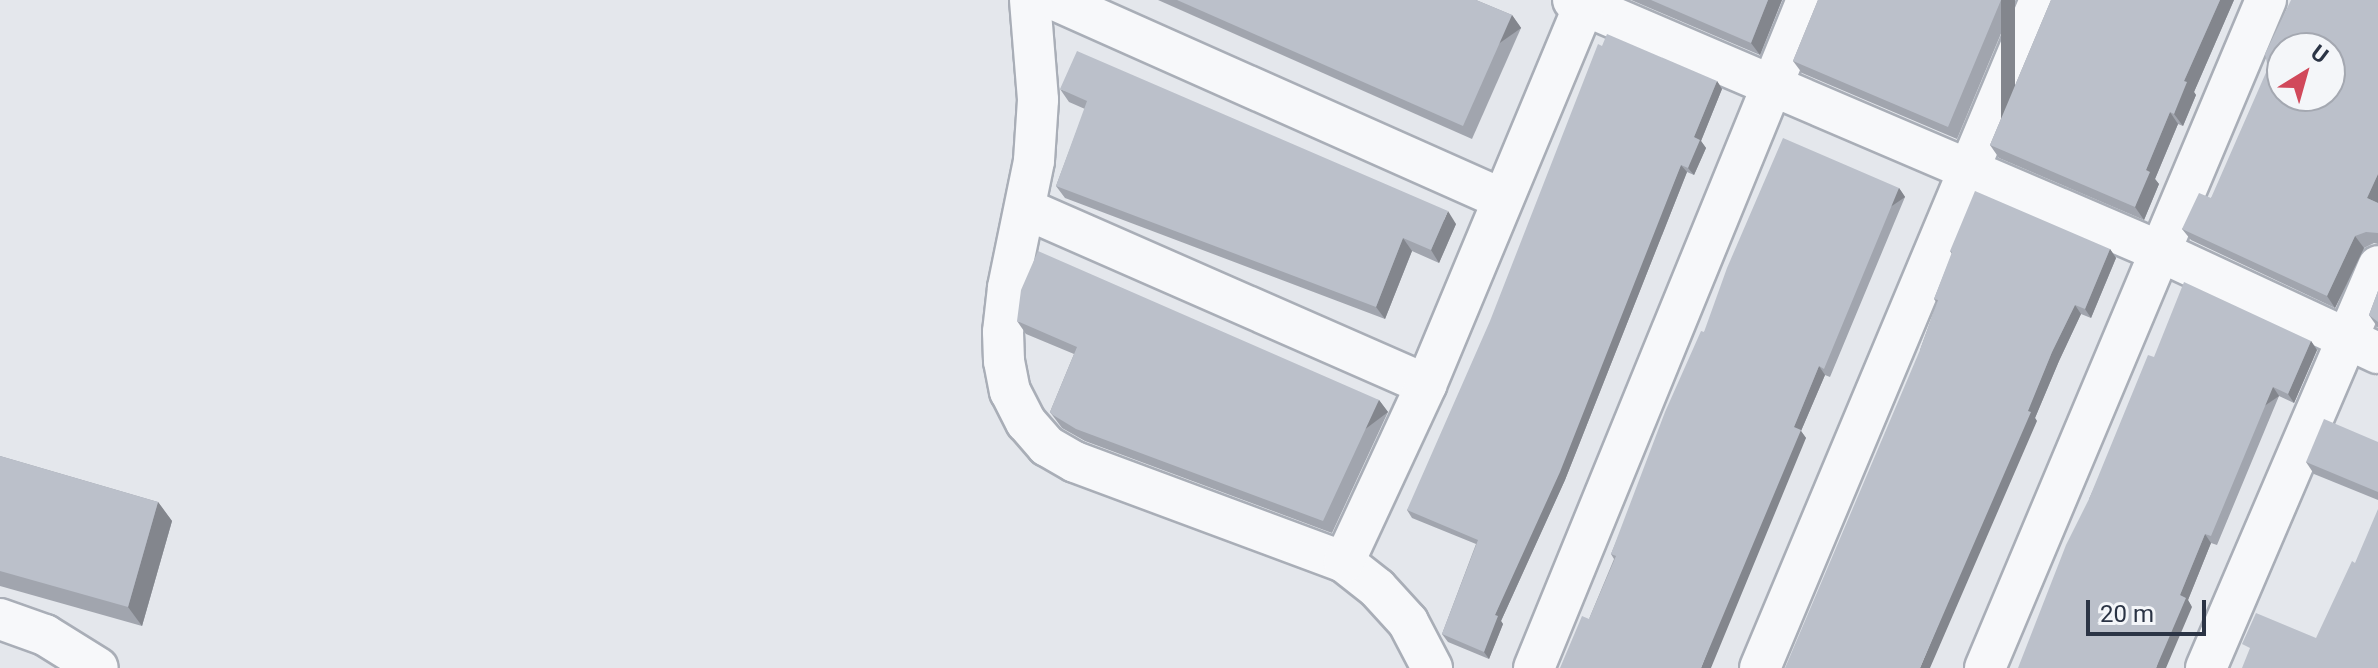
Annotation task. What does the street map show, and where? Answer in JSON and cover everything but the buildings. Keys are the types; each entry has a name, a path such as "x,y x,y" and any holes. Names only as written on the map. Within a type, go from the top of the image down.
{"street":[{"path":"1030,0 1038,100 1026,209 1008,288 1004,361 1010,391 1026,422 1047,446 1111,477 1344,562 1377,588 1408,622 1432,668"},
{"path":"1055,0 1503,199"},
{"path":"1534,668 1807,0"},
{"path":"1760,668 2040,0"},
{"path":"1985,668 2266,0"},
{"path":"1344,562 1426,385 1581,2 2161,252 2363,347"},
{"path":"1026,209 1426,385"},
{"path":"2206,668 2363,347 2378,266"},
{"path":"0,619 45,635 98,668"}]}
